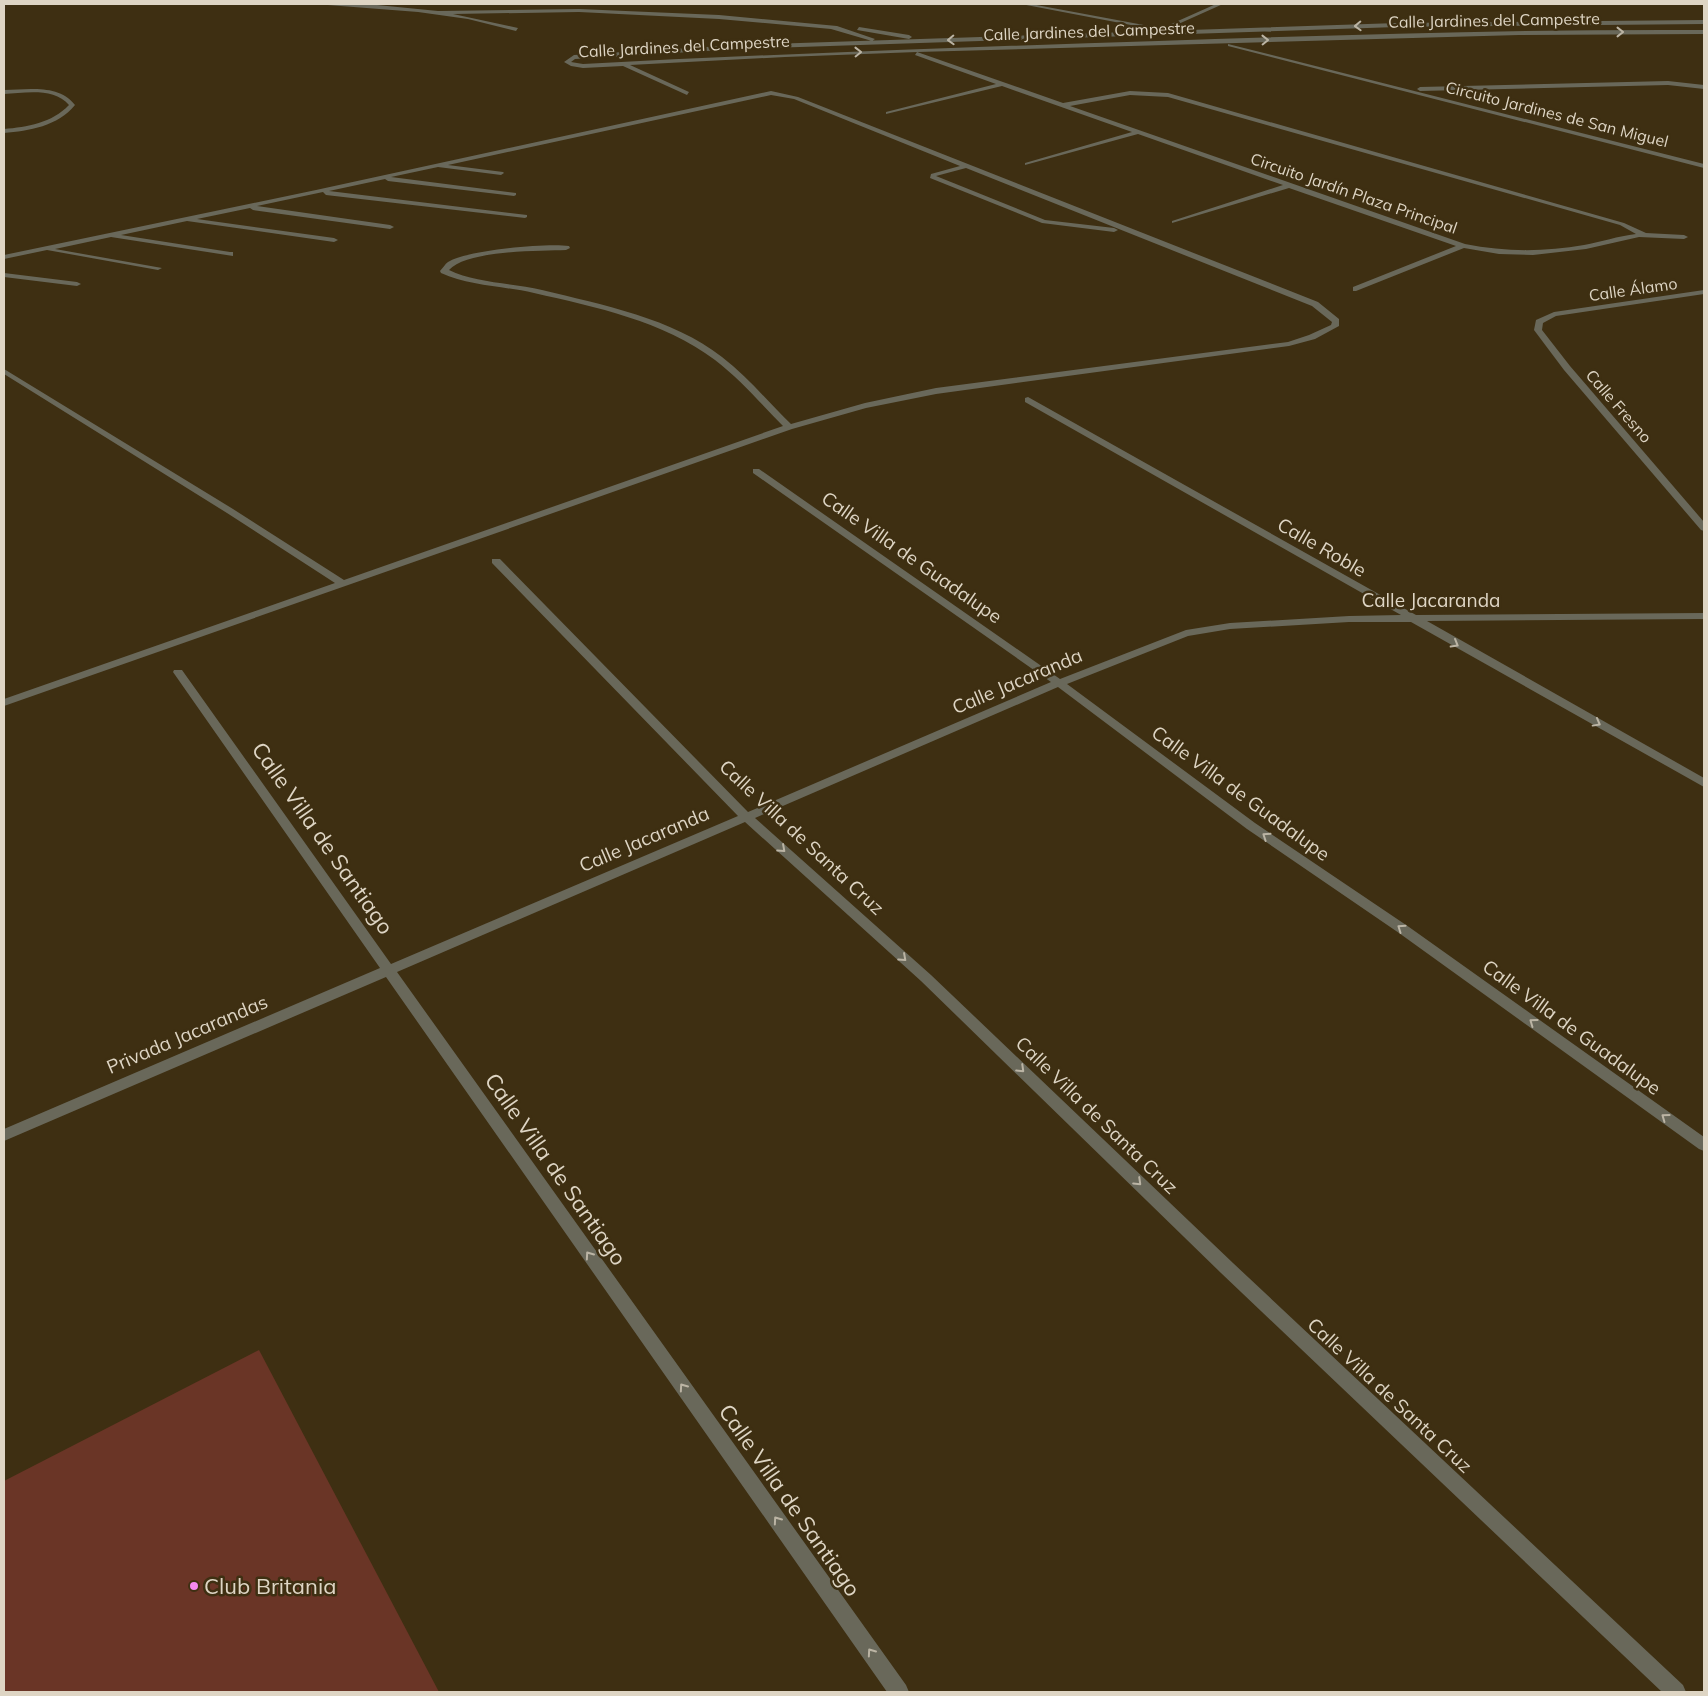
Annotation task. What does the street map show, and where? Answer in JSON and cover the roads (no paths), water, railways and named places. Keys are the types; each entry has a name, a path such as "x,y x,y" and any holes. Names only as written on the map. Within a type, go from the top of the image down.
{"street":[{"path":"318,4 365,5 438,13 516,30"},
{"path":"1024,4 1179,32"},
{"path":"1163,29 1220,4"},
{"path":"438,13 552,10 718,17 884,32 925,41 948,50 938,61"},
{"path":"526,18 552,10"},
{"path":"499,25 517,20"},
{"path":"1696,32 1703,21"},
{"name":"Calle Jardines del Campestre","path":"1703,21 1503,22 668,50 574,58 567,62 577,66 838,53 1216,41 1519,33 1704,32"},
{"path":"829,27 885,43"},
{"name":"Circuito Jardines de San Miguel","path":"1179,32 1704,166"},
{"name":"Circuito Jardín Plaza Principal","path":"885,43 1291,184 1462,246 1497,253 1533,253 1584,248 1645,235 1684,237"},
{"path":"835,44 838,53"},
{"path":"622,64 687,93"},
{"name":"Circuito Jardines de San Miguel","path":"1403,89 1668,83 1704,87"},
{"path":"888,113 1003,84"},
{"path":"4,92 40,91 58,94 69,99 72,105 67,112 54,119 4,130"},
{"name":"Circuito Jardín Plaza Principal","path":"1062,105 1130,93 1168,95 1622,224 1645,235"},
{"path":"4,257 316,192 431,165 738,99 771,94 796,98 1315,304 1336,320 1335,326 1312,338 1289,344 1216,355 1032,377 936,392 866,406 789,427 4,703"},
{"path":"1027,164 1139,132"},
{"path":"431,165 501,174"},
{"path":"966,166 933,175 932,178 1047,222 1130,232"},
{"path":"378,178 514,194"},
{"path":"1174,222 1291,184"},
{"path":"316,192 524,216"},
{"path":"244,206 390,227"},
{"path":"180,219 334,240"},
{"path":"107,235 230,254"},
{"path":"1356,289 1462,246"},
{"path":"566,248 469,257 449,263 444,271 457,276 525,288 585,303 639,319 693,342 730,367 789,427"},
{"path":"43,249 158,268"},
{"path":"4,274 77,284"},
{"name":"Calle Álamo","path":"1566,312 1704,292"},
{"name":"Calle Fresno","path":"1566,312 1548,317 1539,322 1538,330 1567,368 1704,528"},
{"path":"4,371 230,510 341,583"},
{"name":"Calle Roble","path":"1028,400 1704,783"},
{"name":"Calle Villa de Guadalupe","path":"756,471 1059,683 1251,826 1404,930 1704,1146"},
{"name":"Calle Villa de Santa Cruz","path":"496,561 746,816 926,978 1227,1268 1676,1692"},
{"name":"Calle Jacaranda","path":"387,969 1059,683 1186,633 1230,626 1278,623 1413,619 1704,616"},
{"name":"Calle Villa de Santiago","path":"178,672 899,1692"},
{"name":"Privada Jacarandas","path":"4,1135 387,969"}],"place":[{"name":"Club Britania","path":"194,1586"}]}
